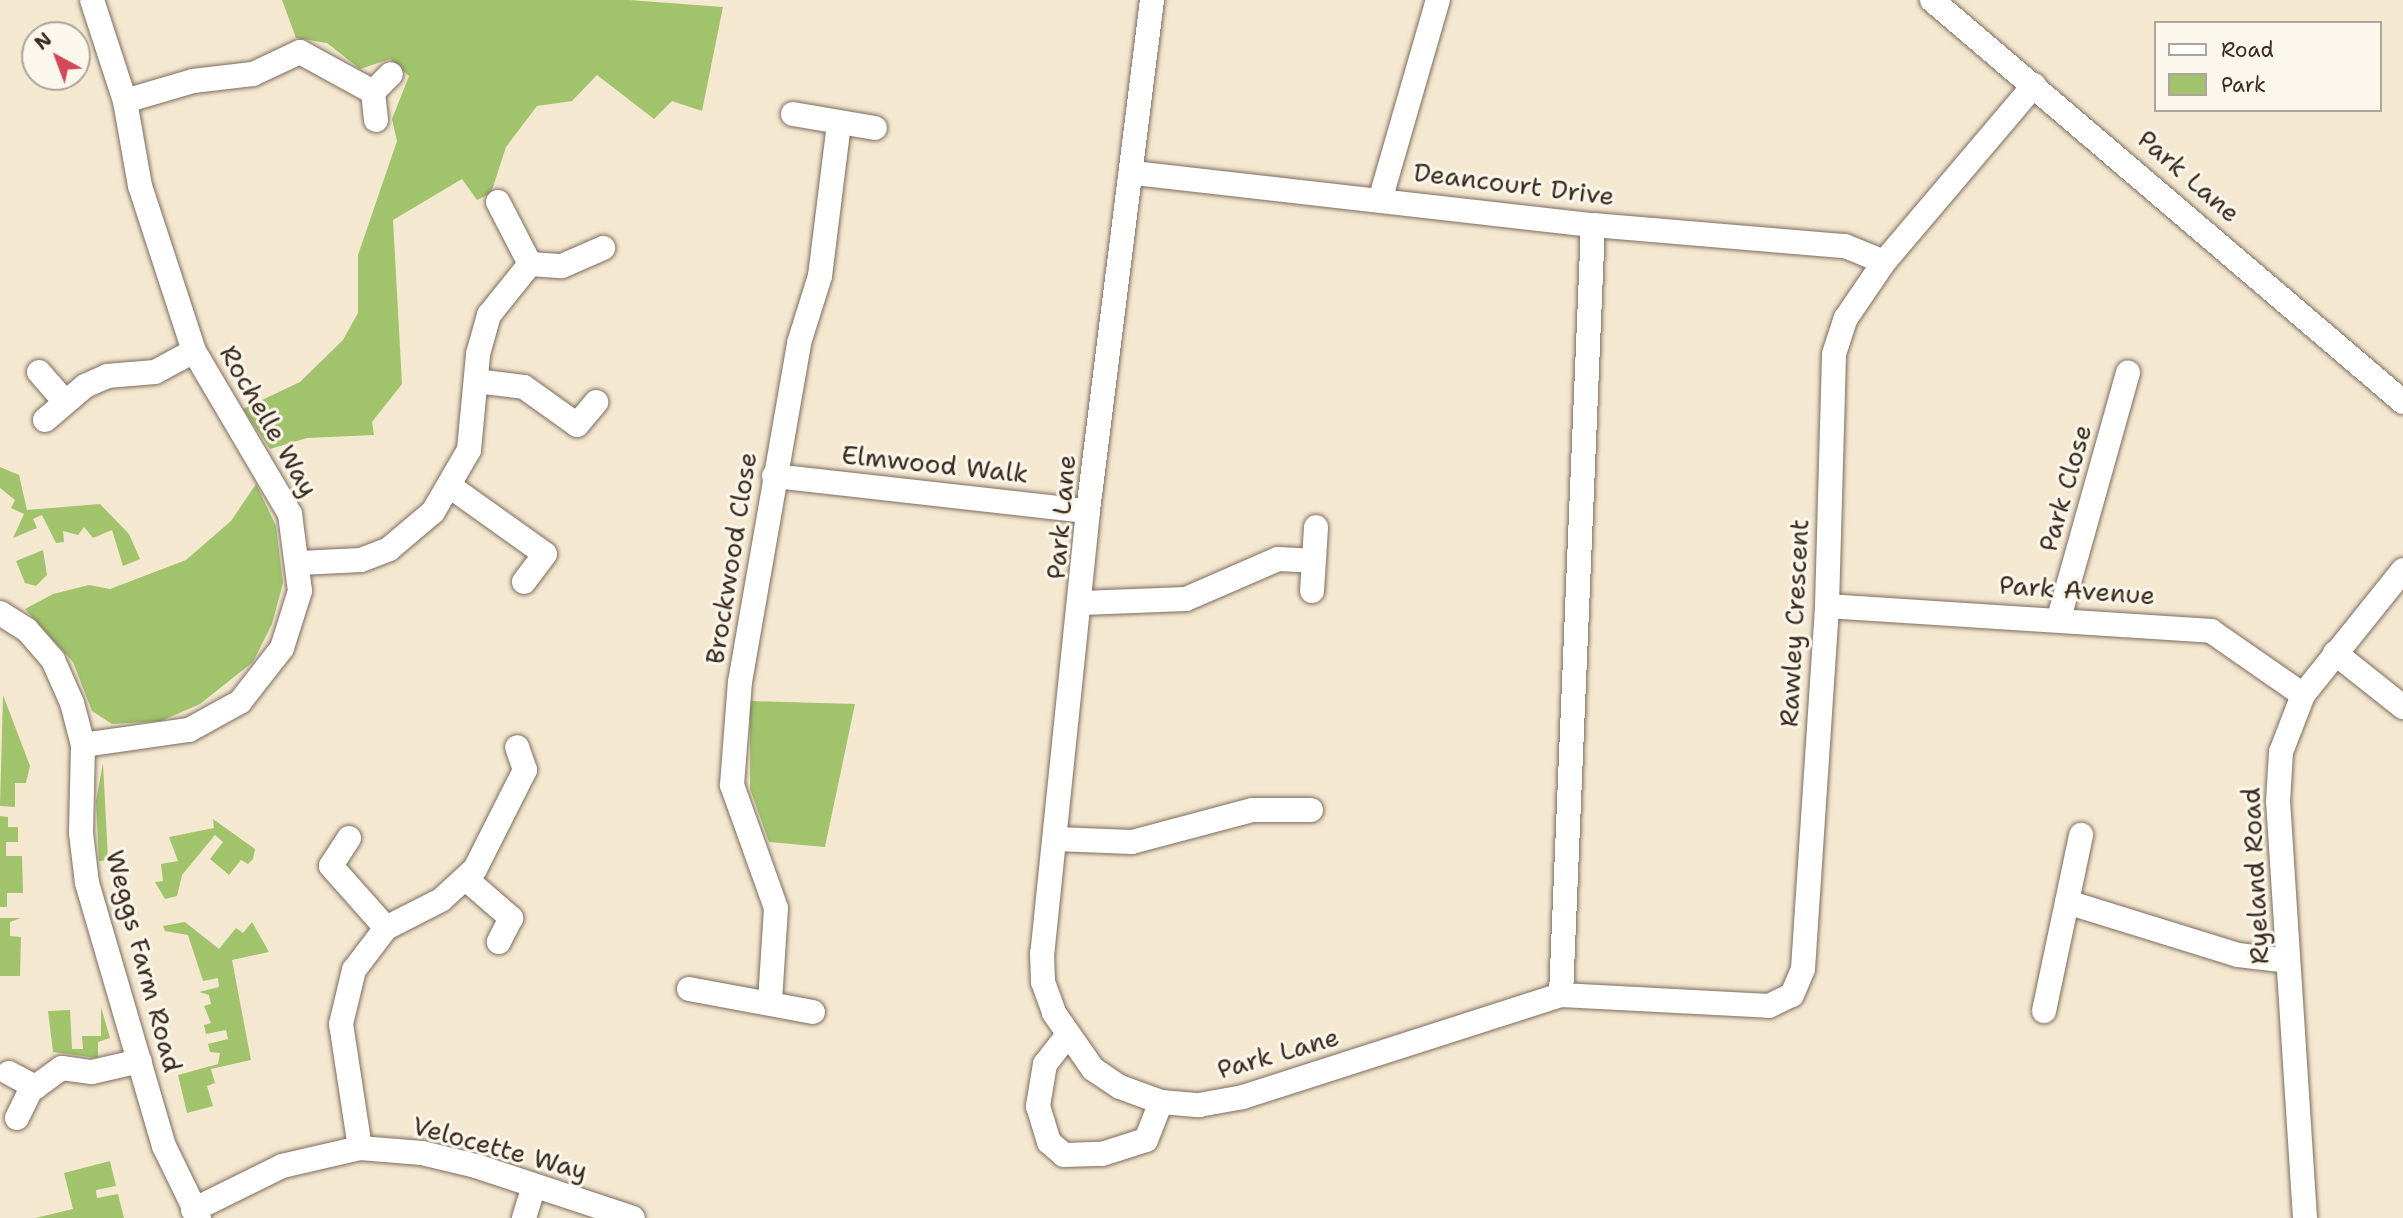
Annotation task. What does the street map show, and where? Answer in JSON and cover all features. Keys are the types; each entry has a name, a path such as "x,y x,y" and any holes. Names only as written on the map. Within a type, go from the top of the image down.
{"street":[{"name":"Rochelle Way","path":"83,745 189,730 240,702 282,648 296,610 300,563 279,490 222,407 194,351 140,186 125,101 92,0"},
{"name":"Park Lane","path":"1152,0 1135,173 1088,510 1083,603 1043,982 1067,1036 1093,1069 1160,1102 1243,1097 1410,1046"},
{"path":"1381,197 1438,0"},
{"name":"Park Lane","path":"1932,0 2035,85 2403,402"},
{"path":"125,101 194,81 253,74 300,52 373,92"},
{"path":"373,92 391,74"},
{"name":"Rawley Crescent","path":"1410,1046 1561,995 1769,1006 1792,995 1803,969 1827,606 1833,354 1846,318 1884,262 2035,85"},
{"path":"373,92 376,120"},
{"path":"793,114 875,128"},
{"name":"Brockwood Close","path":"770,1001 776,908 732,785 740,682 799,343 820,276 839,123"},
{"name":"Deancourt Drive","path":"1135,173 1381,197 1593,225 1846,246 1884,262"},
{"path":"498,202 530,264"},
{"path":"1561,995 1593,225"},
{"path":"530,264 562,266 603,248"},
{"path":"300,563 361,560 389,549 413,533 451,487 468,450 476,381 489,315 530,264"},
{"path":"45,420 64,401 107,376 155,372 194,351"},
{"path":"39,372 64,401"},
{"name":"Park Close","path":"2059,618 2128,373"},
{"path":"476,381 524,387 577,425 596,402"},
{"name":"Elmwood Walk","path":"774,476 1088,510"},
{"path":"451,487 545,554 524,582"},
{"path":"1312,591 1316,527"},
{"path":"1083,603 1186,599 1278,559 1313,561"},
{"name":"Ryeland Road","path":"2305,1218 2278,802 2281,752 2304,695 2403,570"},
{"name":"Park Avenue","path":"1827,606 2059,618 2211,631 2304,695"},
{"name":"Weggs Farm Road","path":"0,613 27,630 53,660 83,745 81,833 87,883 164,1146 196,1214"},
{"path":"2335,653 2403,707"},
{"path":"360,1148 341,1024 354,970 386,928 441,900 466,879 525,770 517,747"},
{"path":"1056,839 1132,842 1252,810 1311,810"},
{"path":"2044,1011 2081,835"},
{"path":"349,838 331,866 386,928"},
{"path":"466,879 511,918 499,942"},
{"path":"2067,902 2238,955 2288,961"},
{"path":"689,989 770,1001 813,1012"},
{"path":"1067,1036 1045,1064 1038,1106 1049,1142 1064,1155 1102,1154 1146,1140 1160,1102"},
{"path":"17,1118 35,1087 62,1068 92,1072 140,1062"},
{"path":"9,1073 35,1087"},
{"name":"Velocette Way","path":"196,1214 282,1166 360,1148 422,1153 534,1185 633,1218"},
{"path":"524,1218 534,1185"}],"green space":[{"path":"282,0 629,0 723,7 702,111 672,101 654,119 597,75 572,101 537,106 506,147 491,193 477,200 462,179 393,220 402,384 372,422 374,435 307,438 270,449 243,409 300,382 343,340 358,313 358,255 397,141 392,119 409,76 390,59 360,69 327,43 296,38"},
{"path":"0,467 19,475 27,510 100,504 129,534 140,559 123,566 112,530 93,538 84,527 78,535 63,531 64,542 56,543 42,515 33,519 37,528 13,538 24,514 11,508 15,500 0,488"},
{"path":"256,484 276,526 283,583 272,624 253,662 200,704 161,721 112,724 92,711 73,662 25,609 53,594 89,585 110,589 186,560 231,521"},
{"path":"43,550 47,575 36,586 25,583 16,561"},
{"path":"3,695 30,766 26,783 15,783 15,807 0,806"},
{"path":"750,701 855,704 825,847 769,842 750,789"},
{"path":"103,763 108,860 99,861 96,801"},
{"path":"0,816 8,817 8,827 18,827 18,842 6,842 6,856 22,856 23,893 7,893 7,907 0,907"},
{"path":"213,819 255,849 253,859 248,864 241,860 229,875 210,859 223,842 215,835 182,875 177,896 165,899 155,882 163,881 161,864 178,861 169,837 214,828"},
{"path":"0,918 21,918 10,922 10,936 21,937 20,976 0,976"},
{"path":"185,922 219,949 236,928 243,933 252,922 269,952 232,960 251,1060 211,1069 215,1083 207,1086 213,1106 187,1113 178,1075 218,1064 220,1053 210,1052 208,1044 228,1039 226,1030 206,1034 204,1025 211,1023 204,1006 211,1004 209,995 199,992 219,987 218,978 203,981 188,935 165,931 163,926"},
{"path":"101,1007 110,1038 98,1042 98,1058 53,1052 48,1011 70,1010 72,1049 83,1049 82,1036 101,1036"},
{"path":"110,1161 116,1186 96,1190 97,1198 118,1194 124,1218 35,1218 73,1209 64,1173"}]}
